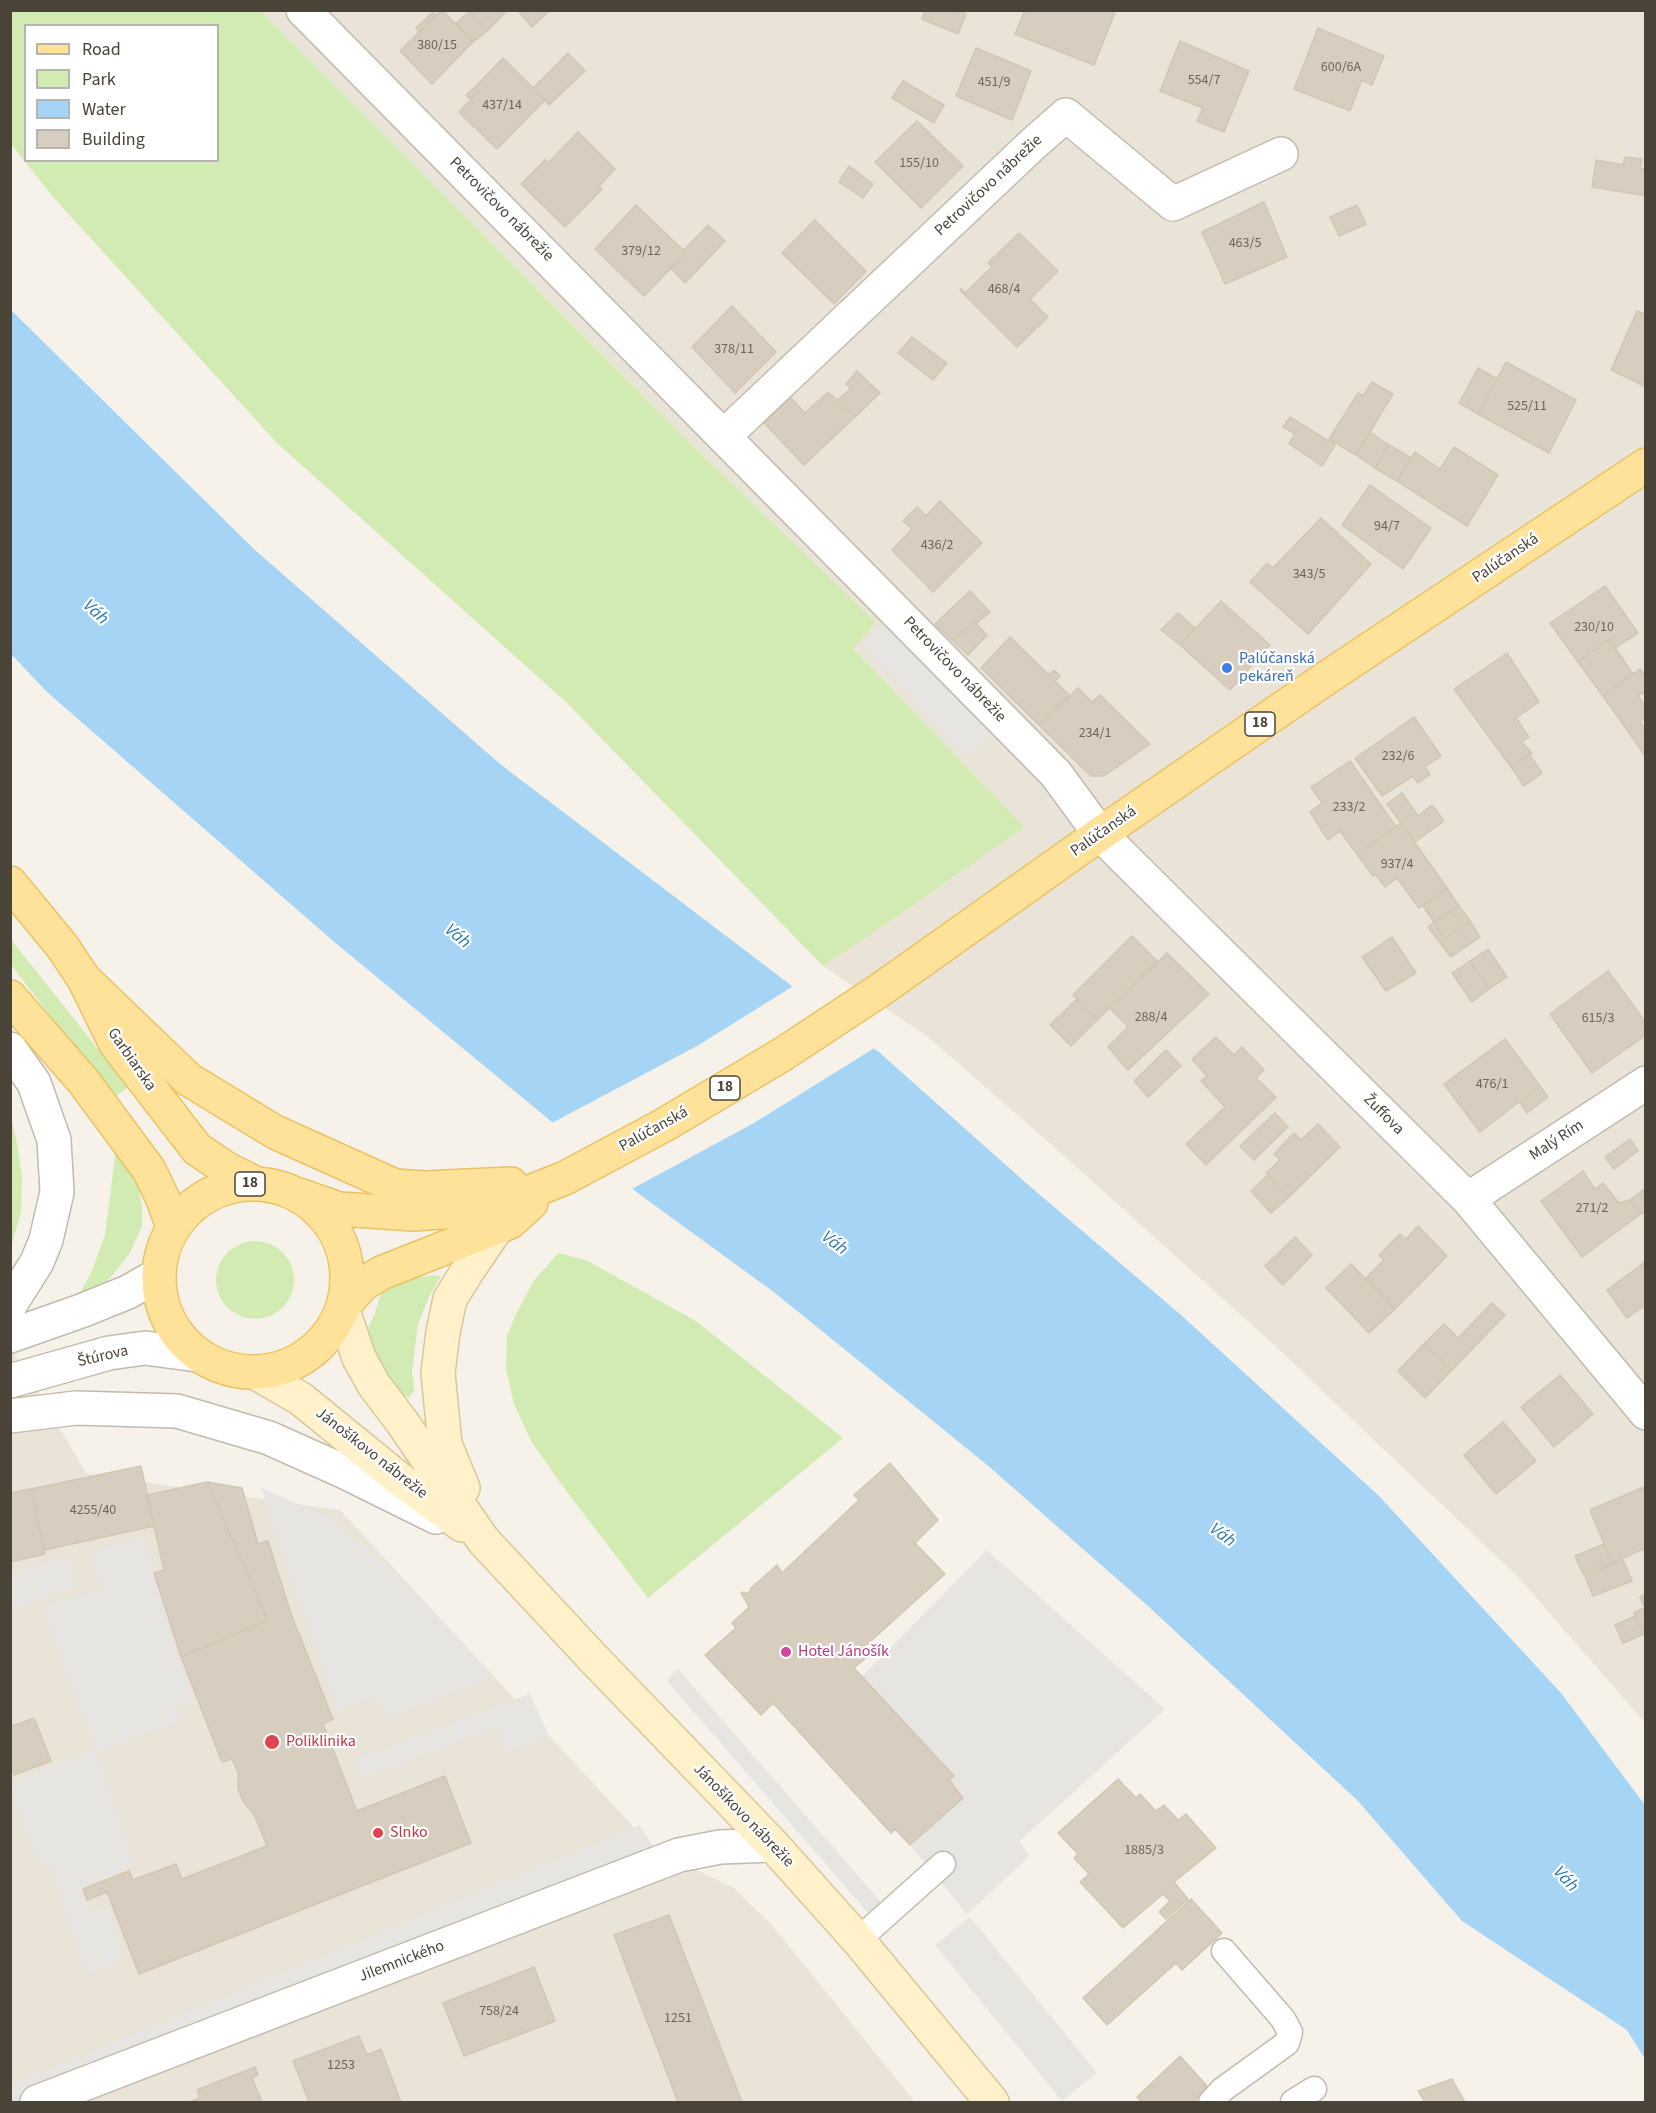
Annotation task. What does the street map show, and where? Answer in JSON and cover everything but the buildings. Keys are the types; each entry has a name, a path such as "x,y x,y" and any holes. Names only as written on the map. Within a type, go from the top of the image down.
{"main road":[{"name":"Palúčanská","path":"299,1195 339,1209 414,1214 458,1212 499,1204 559,1181 664,1125 783,1054 880,990 1100,834 1322,681 1646,465"},
{"name":"Garbiarska","path":"10,883 62,946 84,979 116,1044 197,1149 225,1168 255,1183"},
{"path":"84,979 188,1079 275,1132 366,1174 395,1186 425,1188 559,1181"},
{"path":"10,997 84,1082 149,1170 173,1227"},
{"name":"Palúčanská","path":"344,1307 363,1284 381,1273 510,1222 559,1181"},
{"name":"18","path":"255,1183 285,1188 299,1195 318,1208 330,1221 344,1249 348,1277 344,1307 334,1326 310,1353 296,1363 278,1369 256,1373 239,1371 218,1366 197,1355 180,1338 165,1312 159,1290 158,1275 162,1250 173,1227 193,1204 210,1194 232,1186 255,1183"},
{"path":"483,1540 445,1444 438,1373 450,1299 498,1226"},
{"name":"Jánošíkovo nábrežie","path":"344,1307 360,1358 374,1385 483,1540 592,1658 773,1845 858,1940 992,2103"},
{"name":"Jánošíkovo nábrežie","path":"256,1373 301,1399 398,1478 483,1540"}],"street":[{"name":"Petrovičovo nábrežie","path":"303,10 1056,774 1100,834"},
{"name":"Petrovičovo nábrežie","path":"724,436 1032,144 1066,115 1173,204 1281,154"},
{"name":"Žuffova","path":"1100,834 1468,1199 1646,1413"},
{"path":"10,1049 34,1083 54,1140 57,1192 37,1262 10,1305"},
{"name":"Malý Rím","path":"1468,1199 1646,1083"},
{"path":"10,1336 128,1292 158,1275"},
{"name":"Štúrova","path":"10,1381 109,1353 145,1348 197,1355"},
{"path":"10,1416 75,1408 177,1411 270,1438 483,1540"},
{"name":"Jilemnického","path":"37,2103 679,1855 720,1847 773,1845"}],"lane":[{"path":"858,1940 943,1864"},
{"path":"1211,2103 1222,2090 1287,2043 1290,2032 1283,2019 1224,1951"},
{"path":"1293,2103 1314,2089"}],"shaded area":[{"path":"261,11 1645,11 1645,1723 1520,1579 1272,1343 928,1037 823,966 1023,827 854,648 874,622 681,434"},
{"path":"885,622 991,733 966,756 863,645"},
{"path":"10,1346 87,1474 340,1510 655,1850 734,1888 772,1925 915,2102 11,2102"},
{"path":"261,1488 332,1519 423,1600 480,1661 488,1678 389,1717 376,1697 337,1711"},
{"path":"144,1537 193,1702 175,1706 180,1722 98,1751 67,1675 43,1606 103,1590 92,1551"},
{"name":"Hotel Jánošík","path":"987,1550 1165,1709 1019,1842 1030,1856 967,1914 910,1845 962,1798 861,1677"},
{"path":"70,1557 76,1587 11,1609 11,1573"},
{"path":"678,1669 881,1902 869,1914 666,1680"},
{"path":"530,1694 549,1736 507,1752 496,1727 362,1778 356,1759"},
{"path":"95,1749 134,1865 83,1889 88,1912 108,1905 124,1959 87,1974 49,1864 40,1868 11,1782"},
{"path":"640,1825 655,1850 34,2102 11,2102 11,2085"},
{"path":"970,1917 1097,2073 1062,2101 935,1945"}],"green space":[{"path":"11,10 261,11 681,434 875,622 854,649 1024,827 823,966 566,702 277,443 53,197 25,162 219,162 219,24 24,24 24,160 11,144"},
{"path":"10,938 128,1087 114,1098 11,965"},
{"path":"11,1116 22,1177 21,1212 11,1247"},
{"path":"116,1148 138,1185 142,1207 142,1226 130,1253 110,1278 97,1289 79,1295 91,1273 105,1235"},
{"path":"255,1241 270,1244 282,1253 291,1265 294,1280 291,1295 282,1307 270,1316 255,1319 240,1316 228,1307 219,1295 216,1280 219,1265 228,1253 240,1244"},
{"path":"558,1253 586,1260 696,1321 843,1438 648,1598 531,1441 514,1404 506,1369 507,1336 533,1282"},
{"path":"441,1276 418,1324 412,1371 414,1391 410,1397 401,1395 392,1388 365,1334 381,1293 388,1285 402,1280"}],"water":[{"name":"Váh","path":"10,309 255,550 500,764 880,1053 1026,1183 1181,1315 1379,1496 1561,1693 1645,1805 1645,2059 1627,2030 1462,1921 1358,1801 1148,1606 986,1464 775,1293 639,1194 332,940 47,692 11,654"}],"pier":[{"path":"795,985 876,1047 754,1123 630,1190 550,1124 697,1046"}],"place":[{"name":"Palúčanská pekáreň","path":"1227,668"},
{"name":"Hotel Jánošík","path":"786,1652"},
{"name":"Poliklinika","path":"272,1742"},
{"name":"Slnko","path":"378,1833"}]}
